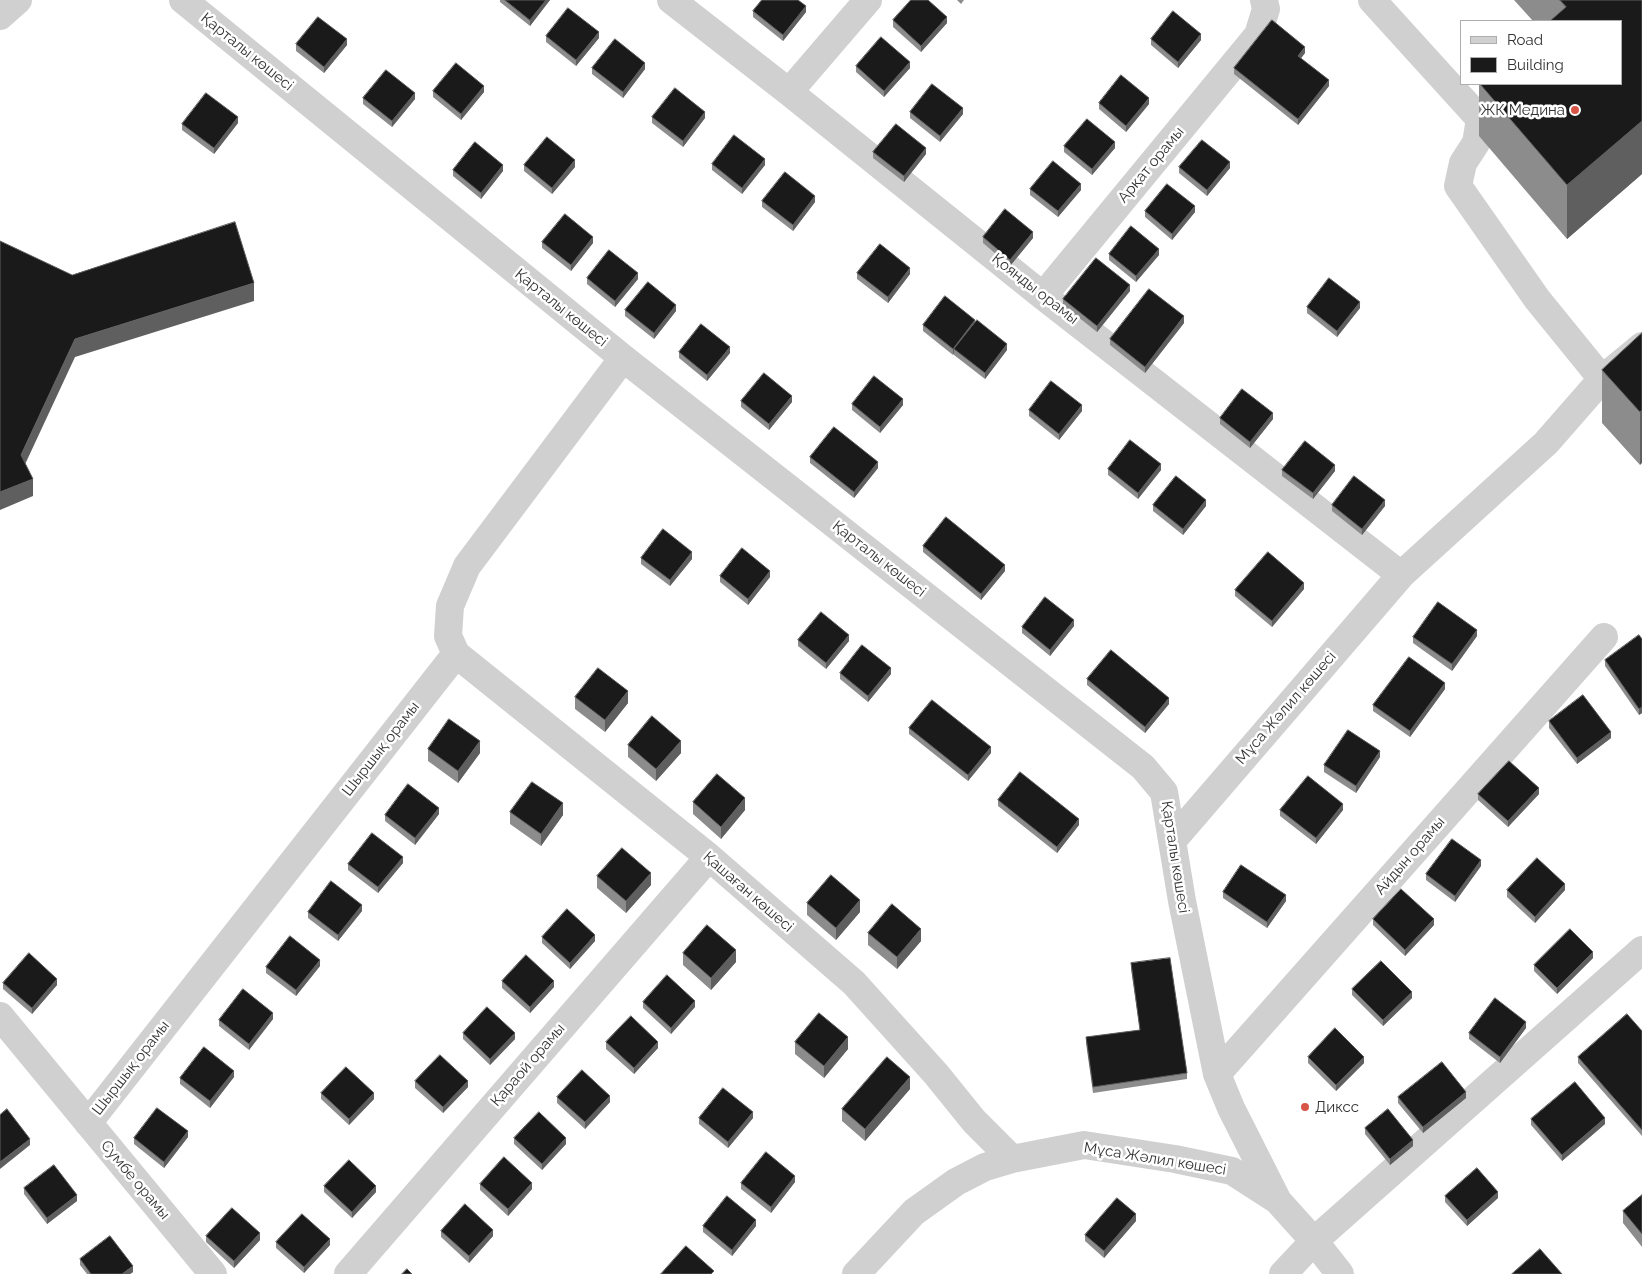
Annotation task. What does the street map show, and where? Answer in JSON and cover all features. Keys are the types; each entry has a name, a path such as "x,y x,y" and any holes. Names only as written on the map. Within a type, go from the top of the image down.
{"street":[{"path":"0,16 18,0"},
{"name":"Қарталы көшесі","path":"183,0 623,358 1143,767 1164,792 1182,900 1217,1074 1230,1108 1278,1201 1314,1241 1340,1274"},
{"name":"Қоянды орамы","path":"671,0 1043,296 1401,575"},
{"path":"789,92 868,0"},
{"name":"Арқат орамы","path":"1043,296 1258,35 1266,10 1264,0"},
{"path":"1372,0 1480,119 1476,143 1462,163 1458,186 1537,299 1602,379"},
{"name":"Мұса Жәлил көшесі","path":"1172,840 1401,575 1546,443 1602,379 1642,346"},
{"path":"456,654 448,636 450,606 467,566 623,358"},
{"name":"Айдын орамы","path":"1217,1074 1604,637"},
{"name":"Қашаған көшесі","path":"456,654 709,857 854,982 936,1074 974,1121 1012,1159"},
{"name":"Шыршық орамы","path":"88,1123 456,654"},
{"name":"Қараой орамы","path":"348,1274 709,857"},
{"path":"1282,1274 1314,1241 1642,950"},
{"name":"Сумбе орамы","path":"0,1016 213,1274"},
{"name":"Мұса Жәлил көшесі","path":"856,1274 914,1212 956,1182 985,1167 1012,1159 1084,1145 1166,1157 1232,1170 1278,1201"}],"building":[{"path":"505,0 546,0 530,20"},
{"path":"762,0 798,0 806,6 783,35 753,11"},
{"path":"911,0 928,0 947,17 921,46 893,20"},
{"path":"1560,0 1642,0 1642,121 1567,185 1481,85 1622,85 1622,20 1551,20 1566,7"},
{"path":"568,8 599,32 576,60 546,36"},
{"path":"1173,11 1201,34 1178,62 1151,39"},
{"path":"318,17 347,39 324,67 296,44"},
{"path":"1272,20 1305,47 1298,56 1329,80 1298,119 1234,68"},
{"path":"881,37 910,62 884,91 856,66"},
{"path":"615,39 645,63 623,92 592,68"},
{"path":"456,63 484,86 461,114 433,91"},
{"path":"386,70 415,93 392,121 363,98"},
{"path":"1121,75 1149,98 1126,126 1099,103"},
{"path":"932,84 963,108 940,136 910,112"},
{"path":"675,88 705,112 683,141 652,117"},
{"path":"206,93 238,117 214,148 182,124"},
{"path":"1087,119 1115,142 1092,169 1064,146"},
{"path":"896,124 926,148 904,176 873,152"},
{"path":"734,135 765,159 742,188 712,164"},
{"path":"547,137 575,160 552,188 524,165"},
{"path":"1202,140 1230,162 1207,190 1179,167"},
{"path":"475,142 503,165 481,193 453,170"},
{"path":"1053,161 1081,184 1058,211 1030,189"},
{"path":"785,172 815,196 793,225 762,201"},
{"path":"1167,184 1195,206 1172,234 1145,211"},
{"path":"1005,209 1033,232 1010,260 983,237"},
{"path":"565,214 593,237 571,265 542,242"},
{"path":"235,222 254,283 75,339 21,455 33,479 0,492 0,241 72,275"},
{"path":"1131,226 1159,249 1136,276 1109,254"},
{"path":"880,244 910,268 888,297 857,273"},
{"path":"609,250 638,273 615,301 587,278"},
{"path":"1096,258 1130,285 1097,326 1063,299"},
{"path":"1329,278 1360,302 1337,331 1307,307"},
{"path":"648,282 676,305 654,333 625,310"},
{"path":"1149,289 1184,316 1145,367 1110,339"},
{"path":"945,296 975,320 953,349 923,325"},
{"path":"977,320 1007,344 985,373 954,349"},
{"path":"701,324 730,347 707,375 679,352"},
{"path":"1642,333 1642,410 1640,412 1602,370"},
{"path":"764,373 792,396 769,424 741,401"},
{"path":"874,376 903,399 880,427 852,404"},
{"path":"1051,381 1082,405 1059,434 1029,410"},
{"path":"1242,389 1273,413 1250,442 1220,418"},
{"path":"834,427 878,462 854,492 810,457"},
{"path":"1130,440 1161,464 1138,493 1108,469"},
{"path":"1305,441 1335,465 1313,493 1282,470"},
{"path":"1176,476 1206,500 1183,529 1153,505"},
{"path":"1354,476 1385,500 1362,529 1332,505"},
{"path":"946,517 1005,565 981,594 923,546"},
{"path":"663,529 692,552 670,580 641,558"},
{"path":"742,548 770,571 748,599 720,576"},
{"path":"1268,552 1304,583 1272,621 1235,590"},
{"path":"1045,597 1074,620 1050,650 1022,627"},
{"path":"1438,602 1477,630 1452,664 1413,637"},
{"path":"821,612 849,635 826,663 798,640"},
{"path":"1639,635 1642,639 1642,707 1639,709 1605,660"},
{"path":"862,645 891,668 868,696 840,673"},
{"path":"1111,650 1169,698 1145,727 1087,679"},
{"path":"1409,657 1445,683 1410,731 1373,705"},
{"path":"598,668 628,691 605,720 575,697"},
{"path":"1583,695 1611,732 1577,758 1549,721"},
{"path":"932,700 991,747 968,775 909,728"},
{"path":"652,716 681,741 656,769 628,745"},
{"path":"449,719 480,741 458,771 428,749"},
{"path":"1348,730 1380,751 1356,786 1324,765"},
{"path":"1509,761 1539,788 1508,821 1478,794"},
{"path":"1020,772 1079,819 1057,847 998,800"},
{"path":"717,774 745,798 721,827 693,802"},
{"path":"1308,776 1343,804 1316,838 1280,810"},
{"path":"532,782 563,803 541,834 510,812"},
{"path":"408,784 439,808 415,838 385,815"},
{"path":"372,833 403,857 378,887 348,864"},
{"path":"1452,839 1481,860 1455,896 1426,874"},
{"path":"622,848 651,873 626,901 597,876"},
{"path":"1537,858 1565,884 1535,917 1507,890"},
{"path":"1241,865 1286,895 1267,922 1223,892"},
{"path":"831,875 860,900 836,928 807,903"},
{"path":"331,881 362,905 338,935 308,912"},
{"path":"1401,889 1434,919 1405,950 1373,919"},
{"path":"892,904 921,929 897,957 868,933"},
{"path":"567,909 595,935 570,963 542,937"},
{"path":"707,925 736,950 711,978 683,953"},
{"path":"1570,929 1593,952 1557,988 1534,965"},
{"path":"290,936 320,960 296,990 266,967"},
{"path":"29,953 57,979 32,1008 3,983"},
{"path":"526,955 554,981 530,1007 502,981"},
{"path":"1170,958 1187,1073 1093,1087 1086,1037 1140,1030 1131,963"},
{"path":"1381,961 1412,992 1383,1020 1352,989"},
{"path":"667,975 695,1001 671,1028 643,1002"},
{"path":"243,989 273,1013 249,1044 219,1020"},
{"path":"1495,998 1526,1022 1500,1057 1469,1033"},
{"path":"487,1007 515,1033 490,1059 463,1033"},
{"path":"819,1013 848,1037 824,1066 795,1042"},
{"path":"1627,1014 1642,1031 1642,1130 1578,1057"},
{"path":"631,1016 658,1042 634,1068 606,1042"},
{"path":"1335,1028 1364,1057 1336,1085 1308,1057"},
{"path":"204,1047 234,1071 210,1101 180,1078"},
{"path":"440,1055 468,1081 443,1107 415,1081"},
{"path":"887,1057 910,1077 865,1129 842,1109"},
{"path":"1442,1062 1466,1092 1423,1127 1398,1097"},
{"path":"346,1067 374,1093 349,1119 321,1093"},
{"path":"582,1070 610,1096 585,1122 557,1097"},
{"path":"1575,1082 1605,1118 1562,1155 1531,1119"},
{"path":"723,1088 753,1112 728,1142 699,1118"},
{"path":"157,1108 188,1131 164,1162 134,1138"},
{"path":"7,1109 30,1139 0,1162 0,1115"},
{"path":"1388,1109 1413,1140 1390,1159 1365,1128"},
{"path":"539,1112 566,1138 542,1164 514,1138"},
{"path":"766,1152 795,1176 771,1207 741,1183"},
{"path":"504,1157 532,1183 508,1209 480,1184"},
{"path":"349,1160 376,1186 352,1212 324,1186"},
{"path":"54,1165 77,1195 47,1218 24,1188"},
{"path":"1477,1168 1498,1192 1467,1220 1445,1196"},
{"path":"1642,1195 1642,1234 1623,1211"},
{"path":"727,1196 756,1220 732,1250 703,1226"},
{"path":"1117,1198 1136,1214 1104,1251 1085,1235"},
{"path":"465,1204 493,1230 469,1256 441,1231"},
{"path":"232,1208 260,1233 234,1261 206,1236"},
{"path":"302,1214 330,1239 304,1267 276,1242"},
{"path":"110,1236 133,1266 122,1274 91,1274 80,1259"},
{"path":"686,1246 714,1271 711,1274 661,1274"},
{"path":"1540,1249 1562,1274 1512,1274"},
{"path":"407,1269 412,1274 402,1274"}],"place":[{"name":"ЖК Медина","path":"1575,110"},
{"name":"Диксс","path":"1305,1107"}]}
